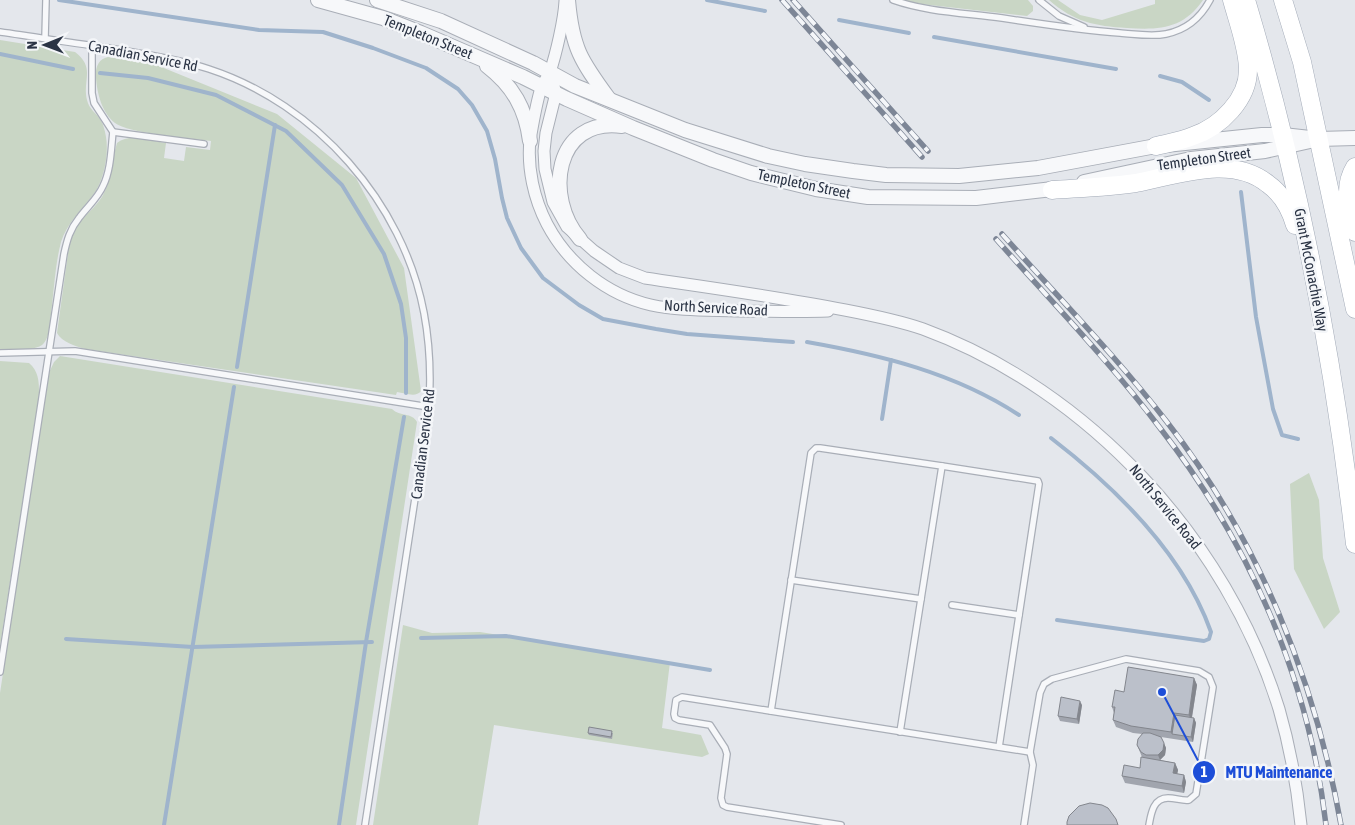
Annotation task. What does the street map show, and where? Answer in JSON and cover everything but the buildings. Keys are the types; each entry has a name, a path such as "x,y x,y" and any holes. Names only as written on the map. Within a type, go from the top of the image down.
{"main road":[{"path":"1156,146 1205,131 1227,115 1241,95 1248,69 1244,42 1232,0"},
{"name":"Grant McConachie Way","path":"1246,0 1284,141 1314,275 1332,373 1355,544"},
{"path":"1283,0 1302,62"},
{"path":"1289,0 1355,309"},
{"path":"1355,167 1350,177 1348,189 1355,232"},
{"path":"1052,190 1133,183 1220,168 1241,170 1257,175 1283,198 1293,219 1302,251 1313,310 1332,373"}],"street":[{"name":"Templeton Street","path":"318,0 383,18 457,48 633,128 713,160 751,173 816,189 868,197 976,198 1052,190 1131,171 1284,141 1355,138"},
{"name":"Templeton Street","path":"377,0 441,21 533,63 575,86 685,130 768,156 805,164 886,175 959,176 997,174 1081,161 1156,146 1262,135 1284,141"},
{"path":"556,93 550,73 566,0"},
{"path":"566,0 570,25 578,52 588,70 610,100"},
{"path":"457,48 483,62 514,92 526,118 530,141"},
{"name":"North Service Road","path":"550,73 542,87 530,141 530,165 534,189 541,211 552,233 577,265 609,289 650,304 683,309 806,312 848,311"},
{"name":"North Service Road","path":"556,93 546,133 545,168 553,202 567,227 608,262 645,278 801,301 886,318 923,330 970,351 1016,375 1082,421 1122,457 1155,491 1208,561 1236,608 1259,656 1286,733 1301,825"},
{"path":"580,239 569,225 562,205 560,183 562,158 575,139 592,128 606,125 633,128"}],"lane":[{"path":"45,38 46,0"},
{"path":"893,0 916,6 1091,30 1140,34 1166,34 1190,24 1204,10 1210,0"},
{"path":"1039,0 1059,16 1091,30"},
{"name":"Canadian Service Rd","path":"0,32 170,58 210,69 233,78 286,107 321,134 368,186 392,224 409,263 424,312 430,363 429,408 365,825"},
{"path":"0,672 66,241 74,224 97,197 107,175 113,132 94,103 92,93 92,46"},
{"path":"113,132 204,144"},
{"path":"0,353 75,352 429,408"},
{"path":"771,711 810,456 813,450 820,448 1038,481 1040,484 998,747"},
{"path":"900,732 942,466"},
{"path":"791,580 921,599"},
{"path":"952,605 1019,615"},
{"path":"1024,825 1033,765 1030,752 1044,684 1052,679 1126,659 1205,673 1210,679 1214,690 1196,794 1189,800 1168,798 1158,801 1152,809 1149,825"},
{"path":"841,825 726,807 722,803 721,798 727,754 725,748 710,725 675,718 676,700 682,698 771,711 1030,752"}],"green space":[{"path":"903,0 1028,0 1033,6 1033,11 1027,16 921,4"},
{"path":"1049,0 1058,0 1080,15 1102,20 1155,4 1155,0 1203,0 1195,10 1179,22 1160,28 1139,29 1085,22 1067,13"},
{"path":"0,40 75,52 85,63 87,69 87,100 102,123 107,144 105,167 97,189 71,223 61,242 47,337 41,346 23,350 0,349"},
{"path":"108,57 154,64 277,114 356,178 404,268 421,391 419,393 397,392 396,395 85,349 69,343 59,336 57,333 69,246 79,224 104,193 109,181 117,143 128,138 134,138 166,143 164,158 184,161 186,147 210,150 211,141 132,130 122,127 110,119 99,96 96,71 102,60"},
{"path":"60,356 392,409 412,417 417,422 356,825 0,825 0,693 48,375 54,362"},
{"path":"0,361 29,363 37,375 39,398 0,646"},
{"path":"1309,473 1319,500 1323,558 1340,612 1324,629 1294,569 1290,484"},
{"path":"403,625 432,633 480,632 670,662 662,728 701,735 709,754 702,757 494,725 478,825 373,825"}],"waterway":[{"path":"59,0 259,30 323,32 426,68 458,89 472,105 487,131 495,159 507,218 521,248 543,278 579,305 603,319 656,329 687,334 793,342"},
{"path":"707,0 765,11"},
{"path":"839,20 909,33"},
{"path":"934,37 1116,69"},
{"path":"0,54 73,69"},
{"path":"100,73 148,78 216,95 286,131 342,185 384,254 401,304 406,338 406,393"},
{"path":"1160,76 1182,82 1209,100"},
{"path":"237,367 275,125"},
{"path":"1241,192 1256,317 1273,409 1282,435 1298,439"},
{"path":"807,342 862,353 917,368 969,388 995,400 1019,415"},
{"path":"882,419 891,360"},
{"path":"164,825 234,387"},
{"path":"339,825 366,642 404,417"},
{"path":"1051,438 1099,478 1145,524 1183,575 1199,603 1211,632 1209,639 1204,641 1057,620"},
{"path":"421,638 506,636 710,670"},
{"path":"66,639 193,647 372,642"}],"railway":[{"path":"782,0 922,157"},
{"path":"793,0 928,151"},
{"path":"1002,234 1148,398 1200,467 1229,514 1255,562 1299,664 1316,717 1341,825"},
{"path":"996,239 1141,403 1192,472 1222,518 1248,566 1290,666 1306,718 1318,771 1326,825"}],"place":[{"name":"MTU Maintenance","path":"1162,692"}]}
